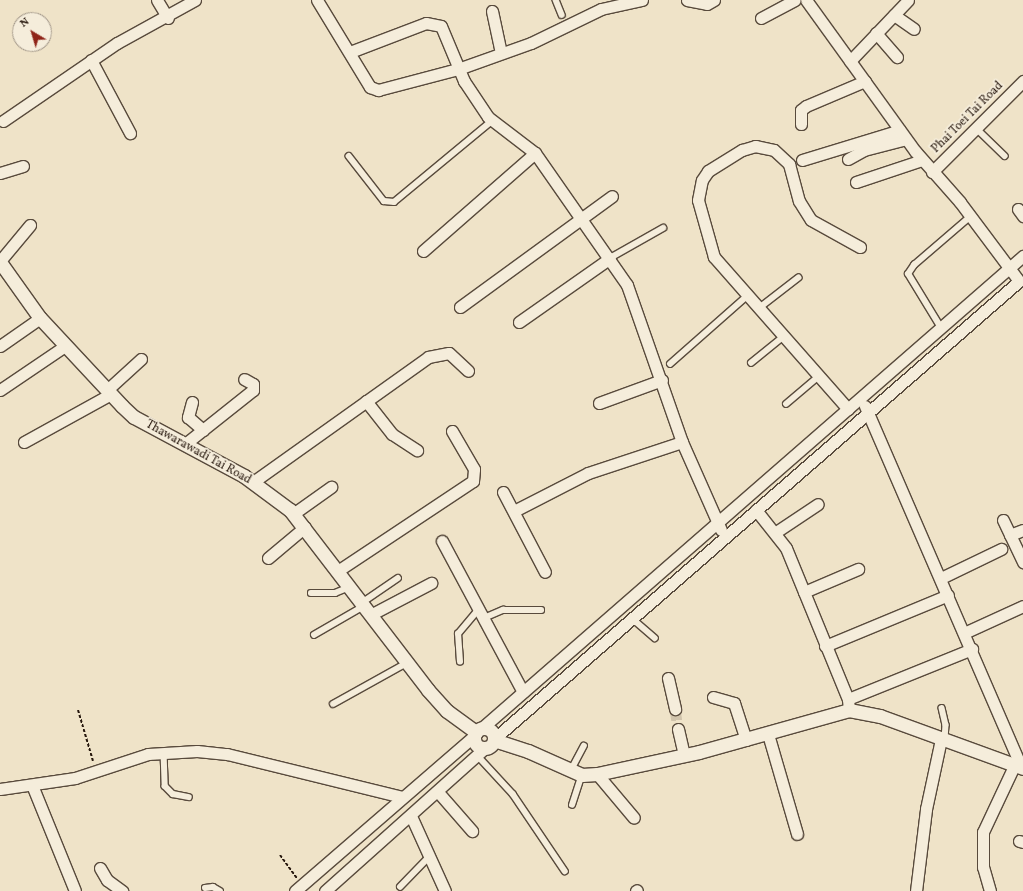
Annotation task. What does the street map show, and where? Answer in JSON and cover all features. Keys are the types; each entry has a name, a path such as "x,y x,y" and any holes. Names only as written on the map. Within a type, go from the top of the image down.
{"street":[{"path":"157,0 168,18"},
{"path":"3,121 91,60 168,18 195,0"},
{"path":"317,0 370,87 378,90 458,69 502,53 601,9 642,0"},
{"path":"687,0 707,4 714,0"},
{"path":"761,18 795,0"},
{"path":"328,890 488,746 1021,279 1009,268 971,216 922,160 806,0"},
{"path":"850,61 908,0"},
{"path":"492,11 502,53"},
{"path":"894,15 914,29"},
{"path":"350,52 426,23 437,24 446,32 458,69 492,120 535,153 610,258 633,298 682,442 717,525 726,537"},
{"path":"876,33 898,57"},
{"path":"91,60 130,133"},
{"path":"801,124 801,110 806,106 865,81"},
{"name":"Phai Toei Tai Road","path":"932,172 1023,81"},
{"path":"848,159 864,150 903,135"},
{"path":"802,160 903,135"},
{"path":"848,409 758,309 714,257 698,200 702,180 708,171 742,150 766,147 782,155 794,175 799,201 811,220 860,246"},
{"path":"423,251 535,153"},
{"path":"856,182 922,160"},
{"path":"0,174 23,166"},
{"path":"460,307 612,196"},
{"path":"0,262 30,226"},
{"path":"299,888 717,525 1023,256"},
{"path":"519,322 610,258"},
{"name":"Thawarawadi Tai Road","path":"0,262 40,318 64,346 134,417 253,482 293,514 339,570 407,663 447,711 478,732"},
{"path":"0,346 40,318"},
{"path":"0,390 64,346"},
{"path":"253,482 366,401 435,354 450,353 468,371"},
{"path":"24,442 109,392 141,359"},
{"path":"185,444 253,390 253,384 244,380"},
{"path":"599,403 662,380"},
{"path":"860,399 868,412 972,649 1019,767"},
{"path":"366,401 392,434 416,450"},
{"path":"192,402 188,417 203,430"},
{"path":"339,570 473,481 474,469 452,431"},
{"path":"514,511 588,473 682,442"},
{"path":"293,514 331,487"},
{"path":"503,492 545,572"},
{"path":"776,532 818,504"},
{"path":"756,510 776,532 804,592 848,705"},
{"path":"1003,520 1023,562"},
{"path":"268,558 305,527"},
{"path":"1010,535 1023,530"},
{"path":"442,541 482,613 523,692"},
{"path":"941,578 1001,549"},
{"path":"804,592 858,569"},
{"path":"367,607 431,583"},
{"path":"826,646 948,595"},
{"path":"964,633 1023,606"},
{"path":"478,732 477,745 528,751 576,773 597,774 684,755 768,734 848,705 972,649"},
{"path":"668,678 675,709"},
{"path":"713,697 734,703 746,740"},
{"path":"848,705 1019,767"},
{"path":"678,729 684,755"},
{"path":"478,732 491,730 488,746"},
{"path":"768,734 797,834"},
{"path":"916,891 926,809 942,739"},
{"path":"0,788 32,785 95,772 164,751 227,754 402,797"},
{"path":"990,891 984,867 983,832 1019,767"},
{"path":"597,774 634,818"},
{"path":"32,785 75,891"},
{"path":"438,792 472,831"},
{"path":"411,816 445,891"},
{"path":"100,868 107,880 122,891"}],"lane":[{"path":"556,0 562,15"},
{"path":"349,156 384,201 394,202 492,120"},
{"path":"976,128 1004,156"},
{"path":"941,328 908,274 914,265 971,216"},
{"path":"610,258 663,228"},
{"path":"758,309 798,278"},
{"path":"670,364 747,296"},
{"path":"751,363 783,337"},
{"path":"786,404 818,377"},
{"path":"314,635 367,607 398,578"},
{"path":"311,594 335,593 351,587"},
{"path":"460,662 458,634 482,613 504,610 541,610"},
{"path":"633,619 655,638"},
{"path":"333,704 407,663"},
{"path":"942,708 946,725 942,739"},
{"path":"488,746 513,794 565,871"},
{"path":"572,805 576,773 584,746"},
{"path":"164,751 165,786 173,794 189,797"},
{"path":"400,887 429,857"},
{"path":"205,888 213,887 220,891"}],"path":[{"path":"78,710 95,772"},
{"path":"280,855 299,888"}],"tunnel":[{"path":"675,709 678,729"}]}
